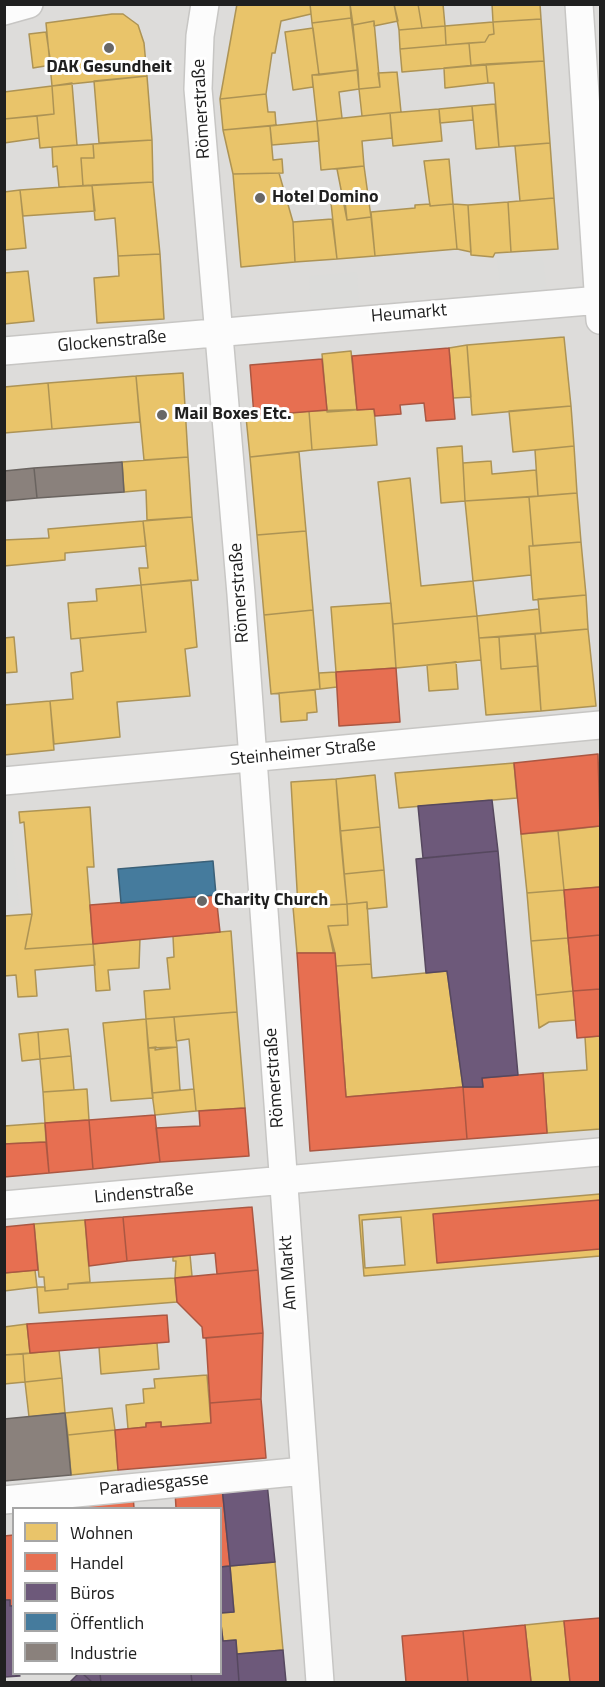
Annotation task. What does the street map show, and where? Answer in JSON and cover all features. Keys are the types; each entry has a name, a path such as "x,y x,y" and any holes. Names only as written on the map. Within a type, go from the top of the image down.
{"street":[{"path":"4,11 29,4"},
{"name":"Römerstraße","path":"205,4 200,36 198,89 220,332 283,1182"},
{"path":"579,4 600,306"},
{"name":"Heumarkt","path":"220,332 600,306"},
{"name":"Glockenstraße","path":"4,351 220,332"},
{"name":"Steinheimer Straße","path":"4,781 600,725"},
{"path":"283,1182 600,1152"},
{"name":"Lindenstraße","path":"4,1205 283,1182"},
{"name":"Am Markt","path":"283,1182 320,1683"},
{"name":"Paradiesgasse","path":"4,1500 304,1471"}],"shaded area":[{"path":"5,5 600,5 600,1682 5,1682"},
{"path":"543,257 548,303 503,307 497,260"},
{"path":"357,272 360,319 312,323 309,276"},
{"path":"11,821 19,906 5,908 5,822"}],"building: Wohnen":[{"path":"237,4 310,4 311,14 281,21 275,53 272,53 266,94 220,99"},
{"path":"310,4 350,4 351,18 312,23"},
{"path":"350,4 394,4 398,21 374,26 374,21 353,25"},
{"path":"394,4 418,4 422,28 399,30"},
{"path":"418,4 443,4 445,26 422,28"},
{"path":"492,4 540,4 541,19 493,22"},
{"path":"123,14 138,25 144,43 147,76 52,86 46,23"},
{"path":"351,18 358,70 319,75 312,23"},
{"path":"541,19 544,61 471,66 469,43 485,42 489,35 494,34 493,22"},
{"path":"374,21 380,87 359,89 353,25"},
{"path":"493,22 494,34 489,35 485,42 446,45 445,26"},
{"path":"445,26 446,45 400,49 399,30"},
{"path":"313,28 319,75 312,75 313,87 293,90 285,32"},
{"path":"46,32 51,65 33,68 29,34"},
{"path":"469,43 471,66 402,72 400,49"},
{"path":"544,61 550,143 499,147 494,83 488,83 486,64"},
{"path":"486,64 488,83 445,88 444,68"},
{"path":"358,70 359,89 339,92 342,118 317,121 312,75"},
{"path":"397,72 401,112 362,116 359,89 380,87 378,73"},
{"path":"147,76 152,140 99,143 94,81"},
{"path":"72,83 77,145 40,148 37,116 54,114 52,86"},
{"path":"52,86 54,114 4,119 4,92"},
{"path":"266,94 268,112 275,112 276,125 223,130 220,99"},
{"path":"495,104 499,147 476,149 472,106"},
{"path":"472,106 473,120 440,123 439,109"},
{"path":"439,109 442,141 393,146 390,113"},
{"path":"390,113 392,138 362,141 364,166 321,170 317,121"},
{"path":"37,116 39,138 4,143 4,119"},
{"path":"317,121 319,141 272,145 270,126"},
{"path":"270,126 273,160 282,159 283,173 233,174 223,130"},
{"path":"152,140 153,182 83,186 81,158 94,158 93,144"},
{"path":"550,143 554,198 520,201 515,146"},
{"path":"93,144 94,158 81,158 83,186 59,187 57,166 53,167 52,147"},
{"path":"449,159 453,204 430,206 424,161"},
{"path":"364,166 371,217 347,220 337,169"},
{"name":"Hotel Domino","path":"279,173 293,222 295,262 241,267 233,174"},
{"path":"153,182 160,254 118,256 115,218 95,220 92,185"},
{"path":"92,185 95,211 23,216 20,190"},
{"path":"20,190 26,248 4,250 4,192"},
{"path":"554,198 558,249 511,252 508,202"},
{"path":"345,201 347,220 371,217 375,256 337,259 331,203"},
{"path":"508,202 511,252 495,253 493,257 471,255 468,205"},
{"path":"430,204 430,206 453,204 457,249 375,256 371,212 415,208 415,205"},
{"path":"453,204 468,205 471,252 457,249"},
{"path":"332,219 337,259 295,262 293,222"},
{"path":"160,254 164,319 97,323 94,278 119,276 118,256"},
{"path":"28,271 34,321 4,324 4,273"},
{"path":"564,337 571,406 472,415 467,345"},
{"path":"467,345 471,397 453,398 449,348"},
{"path":"351,351 357,410 327,412 322,354"},
{"path":"183,373 188,457 144,460 136,376"},
{"path":"136,376 140,422 52,429 48,383"},
{"path":"48,383 52,429 4,433 4,387"},
{"path":"571,406 574,446 513,452 509,411"},
{"path":"374,409 377,445 312,450 309,411"},
{"path":"309,411 312,450 250,457 246,417"},
{"path":"462,446 465,501 441,503 437,448"},
{"path":"574,446 577,493 538,496 535,450"},
{"path":"299,452 306,531 257,535 250,457"},
{"path":"188,457 192,517 147,520 146,490 124,492 122,462"},
{"path":"491,461 492,474 536,470 538,496 465,501 463,463"},
{"path":"410,478 421,586 473,581 477,616 393,624 378,482"},
{"path":"577,493 581,542 533,546 529,497"},
{"path":"529,497 533,546 529,546 531,575 473,581 465,501"},
{"path":"192,517 198,580 141,585 139,568 148,568 143,521"},
{"path":"143,521 146,546 65,553 65,560 4,566 4,540 49,538 48,529"},
{"path":"306,531 313,610 264,615 257,535"},
{"path":"581,542 586,595 533,600 529,546"},
{"path":"191,580 197,647 185,649 190,696 117,702 120,737 54,744 50,701 73,699 71,673 83,671 80,638 146,632 141,585"},
{"path":"141,585 146,632 71,639 68,603 97,601 96,589"},
{"path":"586,595 588,629 541,633 538,599"},
{"path":"391,603 396,668 336,672 331,607"},
{"path":"539,609 541,633 479,638 477,616"},
{"path":"313,610 320,689 271,694 264,615"},
{"path":"477,616 481,660 396,668 393,624"},
{"path":"588,629 596,706 541,711 535,634"},
{"path":"535,634 538,666 501,669 499,637"},
{"path":"14,637 17,672 4,673 4,638"},
{"path":"499,637 501,669 538,666 541,711 486,715 479,638"},
{"path":"456,662 458,689 429,691 427,665"},
{"path":"336,672 337,687 320,689 319,673"},
{"path":"315,690 317,712 307,713 307,720 281,722 279,693"},
{"path":"50,701 54,750 4,755 4,705"},
{"path":"514,763 517,798 399,808 395,773"},
{"path":"375,775 380,827 340,831 336,779"},
{"path":"336,779 347,904 298,907 291,782"},
{"path":"90,807 94,867 87,867 93,944 25,949 32,914 24,822 20,823 19,812"},
{"path":"600,826 600,887 564,890 558,831"},
{"path":"380,827 384,870 344,874 340,831"},
{"path":"558,831 564,890 527,893 521,834"},
{"path":"384,870 387,907 367,909 367,902 347,904 344,874"},
{"path":"564,890 568,938 531,941 527,893"},
{"path":"367,902 371,964 336,966 328,926 348,925 347,904"},
{"path":"347,904 348,925 328,926 335,953 297,953 293,907"},
{"path":"32,914 25,949 93,944 95,965 35,970 37,996 18,997 16,975 4,976 4,916"},
{"path":"231,931 237,1012 146,1019 144,991 170,989 167,958 174,957 173,936"},
{"path":"140,938 139,968 108,970 110,990 96,991 93,944"},
{"path":"568,938 573,991 536,995 531,941"},
{"path":"371,964 372,978 447,971 463,1087 346,1097 336,966"},
{"path":"573,991 576,1020 549,1022 539,1028 536,995"},
{"path":"237,1012 245,1108 196,1111 189,1039 176,1041 174,1017"},
{"path":"174,1017 177,1047 148,1048 146,1019"},
{"path":"146,1019 153,1098 111,1101 103,1023"},
{"path":"68,1029 71,1056 40,1059 38,1032"},
{"path":"38,1032 40,1059 22,1061 19,1034"},
{"path":"600,1036 600,1129 547,1133 543,1073 587,1070 585,1037"},
{"path":"156,1047 155,1050 177,1047 180,1090 152,1093 148,1048"},
{"path":"71,1056 74,1090 43,1092 40,1059"},
{"path":"87,1089 89,1120 45,1123 43,1092"},
{"path":"194,1089 196,1111 155,1115 152,1093"},
{"path":"45,1123 46,1142 4,1144 4,1126"},
{"path":"600,1194 600,1256 364,1276 359,1215"},
{"path":"401,1217 405,1265 365,1268 362,1220"},
{"path":"85,1220 90,1282 68,1284 68,1289 45,1291 44,1277 39,1277 34,1224"},
{"path":"190,1255 192,1276 175,1278 176,1261 173,1261 173,1257"},
{"path":"35,1270 37,1287 4,1291 4,1273"},
{"path":"175,1278 177,1302 39,1313 37,1287 45,1287 45,1291 68,1289 68,1284"},
{"path":"27,1324 30,1353 4,1355 4,1327"},
{"path":"157,1343 159,1369 101,1374 99,1347"},
{"path":"59,1350 62,1378 25,1382 23,1354"},
{"path":"23,1354 25,1382 4,1384 4,1355"},
{"path":"207,1375 211,1423 161,1427 161,1422 146,1423 146,1427 128,1429 126,1405 144,1403 143,1389 155,1388 154,1379"},
{"path":"62,1378 65,1413 29,1417 25,1382"},
{"path":"112,1408 115,1430 68,1435 65,1413"},
{"path":"115,1430 118,1470 71,1475 68,1435"},
{"path":"275,1562 283,1650 237,1654 236,1640 223,1641 222,1613 234,1612 230,1566"},
{"path":"564,1621 570,1682 531,1682 525,1625"}],"building: Handel":[{"path":"449,348 455,419 426,421 424,403 400,405 401,414 375,416 374,409 357,410 352,356"},
{"path":"322,359 327,410 254,416 250,365"},
{"path":"396,668 400,722 339,726 336,672"},
{"path":"598,754 600,826 521,834 514,763"},
{"path":"600,887 600,935 568,938 564,890"},
{"path":"216,895 220,932 93,944 90,905"},
{"path":"600,935 600,989 573,991 568,938"},
{"path":"297,953 335,953 346,1097 463,1087 467,1139 310,1151"},
{"path":"600,989 600,1036 577,1038 573,991"},
{"path":"543,1073 547,1133 467,1139 463,1087 483,1087 482,1078"},
{"path":"245,1108 249,1156 160,1162 156,1128 200,1126 199,1111"},
{"path":"155,1115 160,1162 93,1169 89,1120"},
{"path":"89,1120 93,1169 49,1173 45,1123"},
{"path":"46,1142 49,1173 4,1177 4,1144"},
{"path":"600,1200 600,1249 437,1263 433,1214"},
{"path":"252,1207 258,1270 217,1274 215,1253 127,1261 123,1217"},
{"path":"123,1217 127,1261 89,1266 85,1220"},
{"path":"34,1224 38,1270 4,1273 4,1227"},
{"path":"258,1270 263,1333 203,1338 202,1327 177,1302 175,1278"},
{"path":"167,1315 169,1342 30,1353 27,1324"},
{"path":"263,1333 261,1399 210,1403 206,1338"},
{"path":"261,1399 266,1458 118,1470 115,1430 146,1427 146,1423 161,1422 161,1427 211,1423 210,1403"},
{"path":"222,1487 230,1566 222,1567 222,1507 176,1507 175,1491"},
{"path":"133,1496 134,1507 82,1507 82,1501"},
{"path":"12,1535 12,1606 10,1606 10,1600 4,1600 4,1536"},
{"path":"600,1618 600,1682 570,1682 564,1621"},
{"path":"525,1625 531,1682 468,1682 463,1631"},
{"path":"463,1631 468,1682 406,1682 402,1636"}],"building: Büros":[{"path":"492,800 498,851 423,858 418,806"},
{"path":"498,851 518,1075 482,1078 483,1087 463,1087 447,971 426,973 416,859"},
{"path":"267,1483 275,1562 230,1566 222,1487"},
{"path":"230,1566 234,1612 222,1613 222,1567"},
{"path":"4,1600 10,1600 10,1606 12,1606 12,1675 20,1676 4,1677"},
{"path":"222,1633 223,1641 236,1640 239,1682 192,1682 191,1675 222,1675"},
{"path":"283,1650 286,1682 239,1682 237,1654"},
{"path":"77,1675 84,1675 92,1682 70,1682"},
{"path":"84,1675 100,1675 101,1682 92,1682"},
{"path":"100,1675 191,1675 192,1682 101,1682"}],"building: Öffentlich":[{"path":"213,861 216,895 121,903 118,869"}],"building: Industrie":[{"path":"122,462 124,492 37,498 34,468"},
{"path":"34,468 37,498 4,501 4,471"},
{"path":"65,1413 71,1475 4,1481 4,1419"}],"place":[{"name":"DAK Gesundheit","path":"109,48"},
{"name":"Hotel Domino","path":"260,198"},
{"name":"Mail Boxes Etc.","path":"162,415"},
{"name":"Charity Church","path":"202,901"}]}
